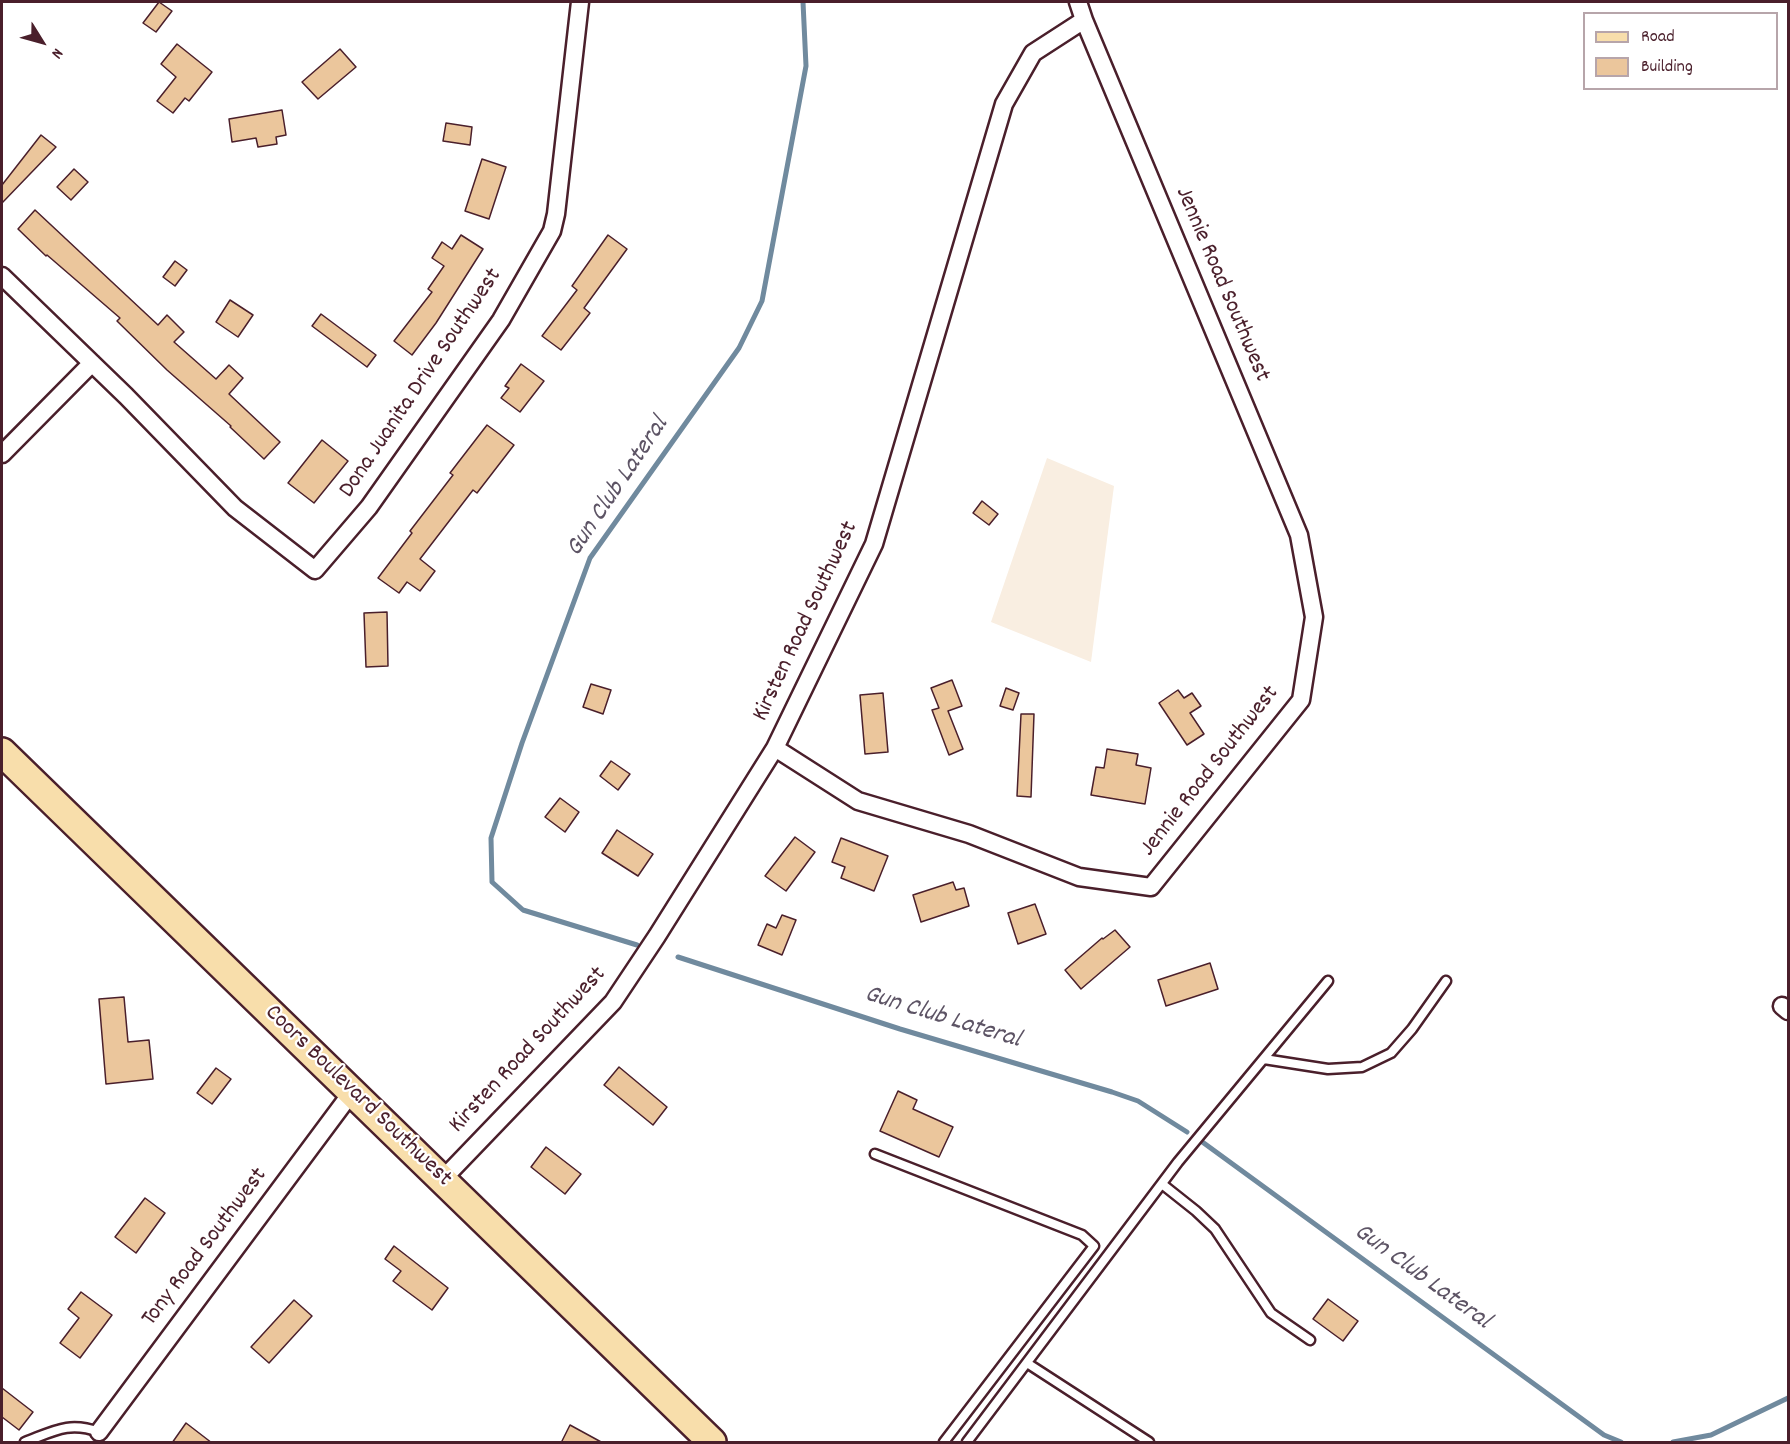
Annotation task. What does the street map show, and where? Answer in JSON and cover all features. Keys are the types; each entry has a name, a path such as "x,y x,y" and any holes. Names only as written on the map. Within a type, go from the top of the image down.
{"main road":[{"name":"Coors Boulevard Southwest","path":"2,752 712,1443"}],"street":[{"name":"Dona Juanita Drive Southwest","path":"92,363 235,507 315,570 369,507 494,329 552,231 556,214 580,2"},
{"name":"Jennie Road Southwest","path":"775,748 858,801 969,834 1079,877 1151,887 1301,700 1314,617 1299,535 1078,2"},
{"name":"Kirsten Road Southwest","path":"442,1180 613,1002 775,748 874,544 1005,104 1033,53 1084,20"},
{"path":"2,276 92,363 2,454"},
{"name":"Tony Road Southwest","path":"99,1432 352,1092"}],"lane":[{"path":"967,1443 1162,1184 1328,981"},
{"path":"1264,1059 1328,1070 1362,1067 1391,1053 1412,1029 1446,981"},
{"path":"875,1154 1082,1235 1094,1246 944,1443"},
{"path":"1162,1184 1196,1210 1215,1229 1270,1313 1310,1341"},
{"path":"1027,1363 1149,1443"},
{"path":"26,1443 53,1431 73,1426 84,1426 99,1432"}],"shaded area":[{"path":"1047,458 1114,486 1091,662 991,622"}],"building":[{"path":"159,2 172,11 156,32 143,23"},
{"path":"177,44 212,72 189,101 185,98 173,113 157,101 176,77 161,64"},
{"path":"340,49 356,67 318,99 302,82"},
{"path":"282,110 286,135 276,137 277,144 258,147 256,138 232,142 229,119"},
{"path":"446,123 472,127 470,145 443,141"},
{"path":"41,135 56,147 2,203 2,185"},
{"path":"482,159 506,167 489,219 465,211"},
{"path":"74,169 88,182 71,200 57,187"},
{"path":"35,210 158,325 167,315 184,332 174,342 216,379 229,365 243,378 229,394 280,442 264,459 231,426 167,370 117,321 120,318 46,256 18,229"},
{"path":"461,235 483,249 436,323 412,355 394,341 432,292 428,289 444,266 432,258 442,242 452,249"},
{"path":"608,235 627,249 584,308 590,313 561,350 542,336 577,290 572,286"},
{"path":"175,261 187,270 175,286 163,277"},
{"path":"230,300 253,315 238,337 216,322"},
{"path":"321,314 376,355 367,367 312,326"},
{"path":"521,364 544,381 520,412 501,398 509,388 505,386"},
{"path":"487,425 514,445 477,493 473,490 420,559 435,571 420,591 407,582 399,593 378,578 453,475 450,473"},
{"path":"322,440 348,461 314,503 288,483"},
{"path":"982,501 998,514 989,525 973,513"},
{"path":"387,612 388,666 366,667 364,613"},
{"path":"952,680 962,706 948,711 963,749 949,755 932,710 939,708 931,688"},
{"path":"591,684 611,690 603,714 583,707"},
{"path":"1006,688 1019,693 1013,710 1000,706"},
{"path":"1178,690 1184,698 1192,693 1201,706 1190,713 1204,734 1187,745 1159,703"},
{"path":"883,693 888,752 865,754 860,695"},
{"path":"1021,714 1034,714 1031,797 1017,796"},
{"path":"1107,749 1138,754 1136,765 1151,768 1145,804 1091,795 1096,767 1104,768"},
{"path":"611,761 630,774 618,790 600,776"},
{"path":"560,798 579,812 565,832 545,817"},
{"path":"617,830 653,854 638,876 602,853"},
{"path":"795,837 815,852 786,891 765,876"},
{"path":"841,838 888,856 874,891 841,878 845,867 832,862"},
{"path":"953,882 956,890 964,888 969,906 921,922 913,895"},
{"path":"1035,904 1046,934 1018,944 1008,913"},
{"path":"782,915 796,920 782,955 758,945 767,924 776,928"},
{"path":"1115,930 1130,947 1081,989 1065,970 1102,938"},
{"path":"1210,963 1218,989 1166,1006 1158,980"},
{"path":"124,997 128,1042 149,1040 153,1079 106,1084 99,999"},
{"path":"619,1067 667,1107 653,1125 604,1085"},
{"path":"216,1068 231,1079 212,1104 197,1093"},
{"path":"898,1091 917,1100 913,1109 953,1127 939,1157 880,1131"},
{"path":"546,1147 581,1174 565,1194 531,1167"},
{"path":"145,1198 165,1213 136,1253 115,1237"},
{"path":"394,1246 448,1288 432,1310 393,1281 401,1271 385,1259"},
{"path":"81,1292 112,1315 80,1358 60,1343 79,1318 68,1309"},
{"path":"1328,1299 1358,1321 1343,1341 1313,1319"},
{"path":"294,1300 312,1316 269,1363 251,1347"},
{"path":"2,1388 33,1412 19,1430 2,1417"},
{"path":"186,1423 212,1443 172,1443"},
{"path":"570,1425 603,1443 561,1443"}],"waterway":[{"name":"Gun Club Lateral","path":"637,945 523,910 492,882 491,838 522,743 590,558 739,348 762,301 806,66 803,2"},
{"name":"Gun Club Lateral","path":"678,957 900,1029 1112,1092 1138,1101 1187,1132"},
{"name":"Gun Club Lateral","path":"1201,1141 1604,1435 1621,1442"},
{"name":"Gun Club Lateral","path":"1673,1442 1711,1435 1788,1398"}]}
